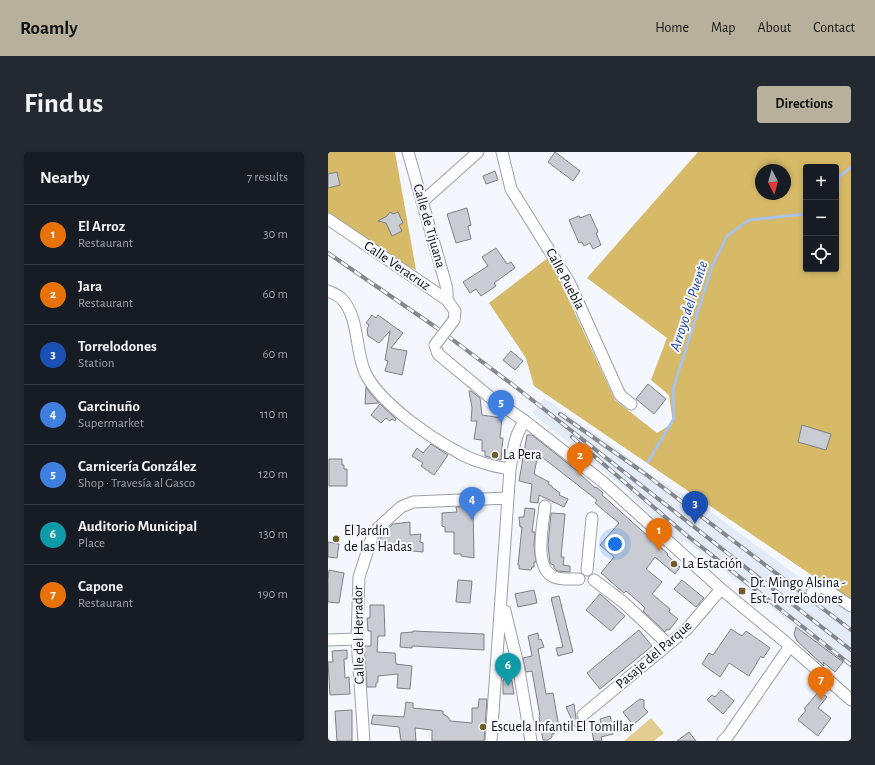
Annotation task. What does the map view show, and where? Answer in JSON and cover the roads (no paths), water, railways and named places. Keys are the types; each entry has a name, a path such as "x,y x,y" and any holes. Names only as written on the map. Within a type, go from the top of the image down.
{"street":[{"name":"Calle de Tijuana","path":"408,152 446,285 446,300"},
{"path":"422,202 478,152"},
{"name":"Calle Puebla","path":"502,152 512,189 570,282 620,395 631,404"},
{"name":"Calle Veracruz","path":"328,219 446,300"},
{"path":"328,290 340,297 346,305 352,317 361,362 367,377 383,398 420,427 457,452 496,468 510,469"},
{"path":"446,300 454,311 454,320 435,345 438,354 491,398 525,421 603,482 720,589 790,646 851,700"},
{"path":"492,741 510,469 516,438 525,421"},
{"name":"Calle del Herrador","path":"364,741 357,639 359,577 372,537 390,515 401,507 412,502 508,498"},
{"path":"545,506 540,554 543,564 547,572 554,577 579,579"},
{"path":"587,570 592,518"},
{"path":"579,579 581,573 587,570"},
{"path":"587,570 593,574 594,580 623,602 668,644"},
{"path":"579,579 582,584 585,585 589,585 594,580"},
{"path":"812,593 821,586 851,606"},
{"name":"Pasaje del Parque","path":"583,715 687,629 720,589"},
{"path":"502,600 518,665 531,741"},
{"path":"328,640 357,639"},
{"path":"728,739 790,646"},
{"path":"497,662 505,658 511,659 518,665"}],"waterway":[{"name":"Arroyo del Puente","path":"839,177 851,167"},
{"name":"Arroyo del Puente","path":"648,462 674,418 673,389 712,267 727,236 749,220 803,214"}],"railway":[{"path":"328,253 437,328 517,388 851,650"},
{"path":"560,414 644,473 851,630"},
{"path":"572,437 685,534 851,665"}],"place":[{"name":"Carnicería González","path":"501,423"},
{"name":"La Pera","path":"495,455"},
{"name":"Jara","path":"580,476"},
{"name":"Garcinuño","path":"472,520"},
{"name":"Torrelodones","path":"695,524"},
{"name":"El Jardín de las Hadas","path":"336,539"},
{"name":"El Arroz","path":"659,551"},
{"name":"La Estación","path":"674,564"},
{"name":"Dr. Mingo Alsina - Est. Torrelodones","path":"742,591"},
{"name":"Auditorio Municipal","path":"508,686"},
{"name":"Capone","path":"821,700"},
{"name":"Escuela Infantil El Tomillar","path":"483,727"}]}
